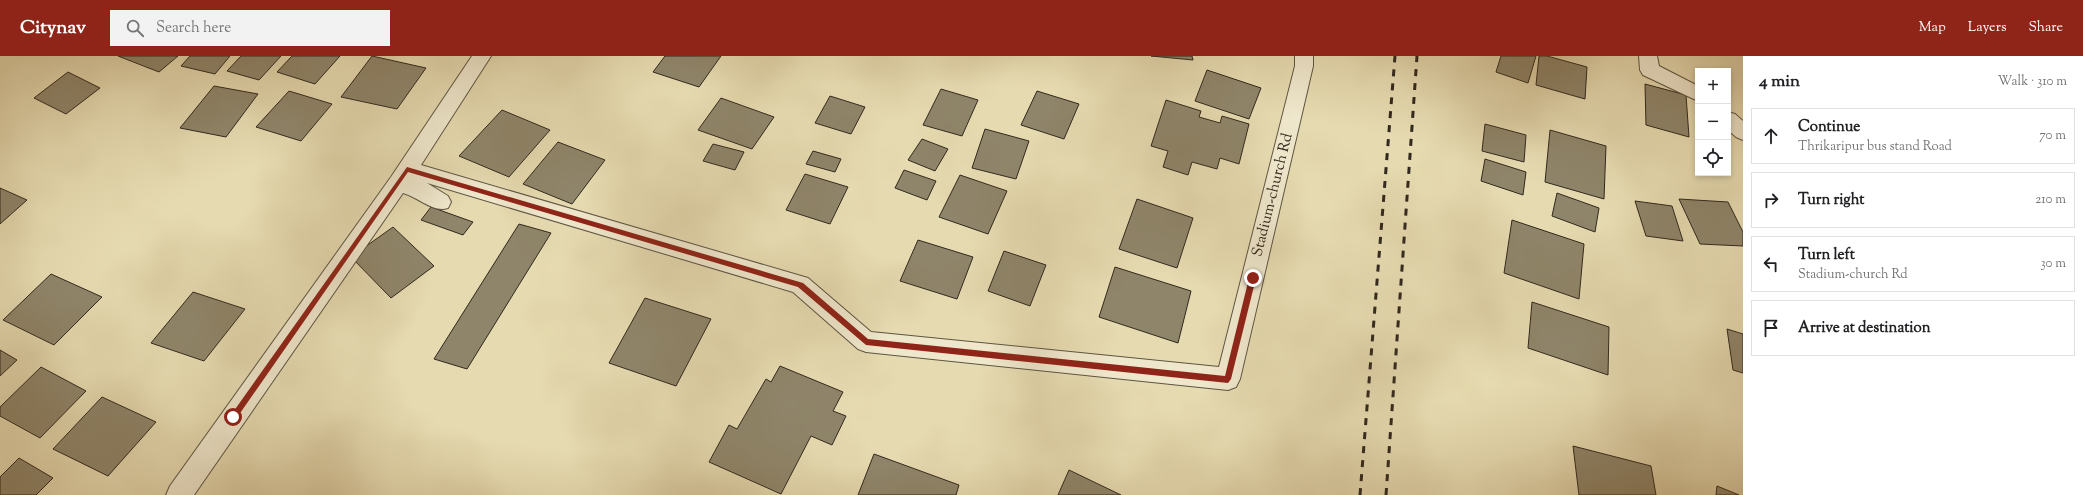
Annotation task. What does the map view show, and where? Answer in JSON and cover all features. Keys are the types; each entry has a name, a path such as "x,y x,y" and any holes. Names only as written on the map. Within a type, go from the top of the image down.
{"street":[{"path":"178,495 402,176 482,56"},
{"name":"Stadium-church Rd","path":"402,176 800,285 866,342 1228,379 1304,66 1304,56"},
{"path":"1648,56 1650,70 1695,92"},
{"path":"1731,122 1743,132"},
{"path":"402,176 441,202"}],"building":[{"path":"118,56 178,56 159,72"},
{"path":"190,56 230,56 215,74 181,66"},
{"path":"241,56 281,56 259,80 227,71"},
{"path":"292,56 340,56 315,84 277,72"},
{"path":"372,56 426,68 397,109 341,97"},
{"path":"665,56 721,56 699,87 653,72"},
{"path":"1151,56 1192,56 1193,60"},
{"path":"1501,56 1536,56 1528,83 1496,72"},
{"path":"1539,56 1547,56 1587,67 1585,99 1536,85"},
{"path":"1207,70 1261,88 1249,119 1195,101"},
{"path":"68,72 100,88 66,114 34,98"},
{"path":"1645,84 1686,95 1689,137 1646,125"},
{"path":"214,86 258,94 226,137 180,128"},
{"path":"941,89 978,100 962,136 923,125"},
{"path":"289,91 332,104 301,141 256,127"},
{"path":"1037,91 1079,104 1064,139 1021,125"},
{"path":"830,96 865,107 851,134 815,123"},
{"path":"721,98 774,117 752,149 698,130"},
{"path":"1166,100 1201,111 1199,117 1220,123 1222,116 1249,124 1239,164 1220,158 1217,169 1192,162 1188,175 1163,167 1168,151 1151,146"},
{"path":"502,110 550,130 509,177 459,156"},
{"path":"1485,124 1526,135 1524,162 1482,151"},
{"path":"985,129 1029,141 1016,179 972,168"},
{"path":"1550,130 1606,146 1604,199 1545,182"},
{"path":"922,139 948,149 935,171 908,160"},
{"path":"558,142 605,160 572,204 523,184"},
{"path":"713,144 744,152 735,170 703,161"},
{"path":"813,151 841,159 835,172 806,164"},
{"path":"1485,159 1526,172 1523,195 1481,181"},
{"path":"904,170 936,181 927,200 895,188"},
{"path":"805,174 848,187 830,224 786,210"},
{"path":"960,175 1007,191 988,234 939,217"},
{"path":"0,188 27,200 0,224"},
{"path":"1557,193 1599,208 1595,232 1552,216"},
{"path":"1137,199 1193,218 1177,268 1119,249"},
{"path":"1679,199 1728,202 1743,232 1743,246 1700,244"},
{"path":"1635,201 1672,206 1683,241 1646,236"},
{"path":"431,207 473,222 463,235 421,220"},
{"path":"1512,220 1584,244 1579,299 1504,273"},
{"path":"519,224 551,233 467,369 434,359"},
{"path":"393,227 434,266 391,298 351,257"},
{"path":"918,240 973,257 957,299 900,281"},
{"path":"1004,251 1046,265 1030,306 988,291"},
{"path":"1115,267 1191,291 1178,343 1099,317"},
{"path":"51,274 102,297 54,345 3,320"},
{"path":"193,292 245,309 204,361 151,343"},
{"path":"645,298 711,319 676,386 609,363"},
{"path":"1532,302 1609,327 1608,375 1528,348"},
{"path":"1727,329 1743,334 1743,373 1733,370"},
{"path":"0,350 17,360 0,376"},
{"path":"780,366 843,392 833,411 846,416 832,445 811,436 781,494 709,462 729,425 737,429 766,379 771,382"},
{"path":"41,367 86,391 40,438 0,416 0,407"},
{"path":"102,397 156,422 108,476 53,449"},
{"path":"1573,446 1651,466 1656,495 1579,495"},
{"path":"874,454 959,485 956,495 858,495"},
{"path":"19,458 53,478 36,495 0,495 0,477"},
{"path":"1069,470 1121,495 1058,495"},
{"path":"1717,486 1739,495 1716,495"}],"railway":[{"path":"1360,495 1395,56"},
{"path":"1386,495 1417,56"}],"route":[{"path":"233,417 407,169 800,285 866,342 1228,379 1253,278"}]}
